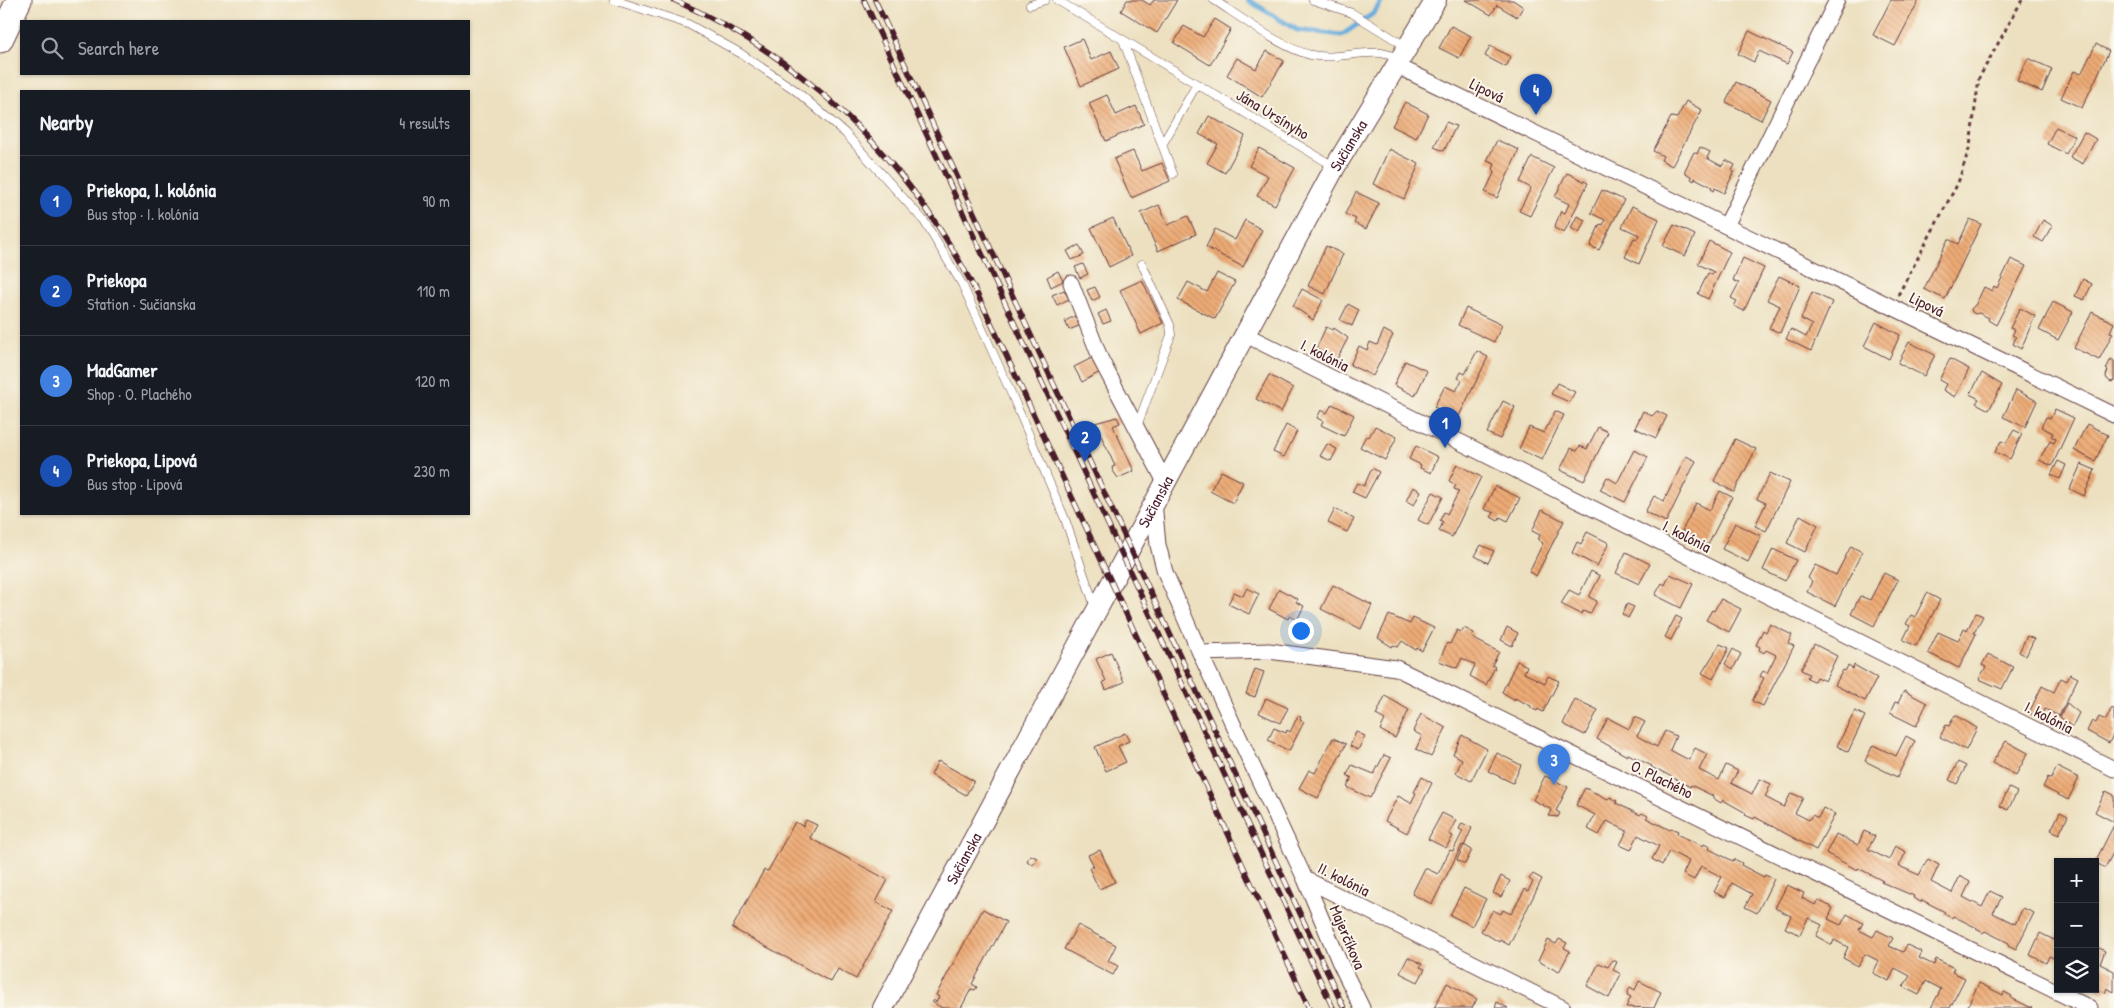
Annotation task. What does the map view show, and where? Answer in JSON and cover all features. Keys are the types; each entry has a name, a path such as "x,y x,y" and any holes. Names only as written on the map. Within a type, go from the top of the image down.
{"main road":[{"path":"0,40 19,0"}],"street":[{"name":"Sučianska","path":"883,1008 1244,334 1398,52 1436,0"},
{"path":"1726,226 1837,0"},
{"name":"Lipová","path":"1398,52 1726,226 2114,415"},
{"path":"1071,283 1100,360 1137,426 1165,482"},
{"name":"I. kolónia","path":"1244,334 2114,769"},
{"name":"II. kolónia","path":"1154,502 1158,545 1165,572 1200,653 1305,879 1564,1008"},
{"name":"O. Plachého","path":"1200,653 1269,651 1396,668 2090,1008"},
{"name":"Majerčíkova","path":"1305,879 1339,961 1362,1008"}],"lane":[{"path":"614,0 688,24 740,53 795,90 845,133 924,220 962,284 1011,393 1065,519 1096,609"},
{"path":"1030,6 1045,0"},
{"name":"Jána Ursínyho","path":"1057,0 1335,167"},
{"path":"1214,0 1264,32 1293,48 1311,55 1334,58 1398,52"},
{"path":"1312,0 1352,13 1398,52"},
{"path":"1123,40 1173,174"},
{"path":"1162,145 1197,84"},
{"path":"1137,426 1171,336 1170,325 1142,264"}],"path":[{"path":"1892,306 1958,183 1970,146 1978,78 2022,0"}],"building":[{"path":"1127,0 1142,0 1150,5 1154,0 1177,0 1157,33 1121,11"},
{"path":"1466,0 1513,0 1523,7 1517,17 1497,5 1491,15"},
{"path":"1891,0 1919,0 1895,46 1873,35"},
{"path":"1215,19 1231,29 1210,65 1174,43 1184,26 1203,37"},
{"path":"1451,26 1471,36 1459,58 1439,48"},
{"path":"1749,31 1793,52 1787,64 1759,51 1754,62 1738,54"},
{"path":"1082,39 1091,60 1111,51 1119,69 1081,86 1064,47"},
{"path":"2096,44 2109,51 2082,108 2061,98 2074,71 2081,74"},
{"path":"1490,46 1511,57 1506,67 1485,56"},
{"path":"1267,51 1284,61 1262,97 1227,75 1237,58 1256,69"},
{"path":"2028,58 2052,69 2042,92 2017,81"},
{"path":"1736,82 1771,100 1761,120 1726,102"},
{"path":"1107,95 1116,115 1136,106 1144,124 1106,141 1089,103"},
{"path":"1686,101 1702,110 1672,166 1661,160 1663,156 1653,151 1671,117 1677,118"},
{"path":"1405,102 1428,114 1416,138 1392,126"},
{"path":"1209,116 1245,136 1225,173 1207,163 1218,144 1199,134"},
{"path":"1446,122 1456,126 1444,151 1434,147"},
{"path":"2056,127 2075,136 2066,154 2047,144"},
{"path":"2084,132 2096,139 2083,164 2070,157"},
{"path":"1497,140 1519,150 1497,198 1485,192 1495,171 1493,169 1495,164 1487,161"},
{"path":"1700,147 1710,152 1707,158 1714,162 1722,166 1726,160 1735,165 1732,171 1734,172 1724,193 1715,188 1714,191 1711,189 1712,187 1695,178 1694,181 1691,179 1692,177 1684,172 1694,152 1697,154"},
{"path":"1259,148 1295,168 1275,205 1257,196 1268,176 1249,166"},
{"path":"1389,149 1419,164 1404,199 1373,184"},
{"path":"1133,151 1142,171 1162,163 1170,181 1131,198 1114,159"},
{"path":"1532,157 1554,168 1530,216 1519,211 1531,188 1520,182"},
{"path":"1567,173 1588,183 1564,233 1554,228 1561,211 1565,213 1569,204 1555,197"},
{"path":"1602,190 1624,200 1599,250 1590,246 1600,224 1603,225 1605,220 1591,213"},
{"path":"1356,192 1379,203 1366,229 1354,223 1356,219 1345,214"},
{"path":"1159,205 1168,225 1188,216 1196,234 1158,251 1141,213"},
{"path":"1632,206 1659,219 1639,264 1625,257 1634,238 1637,239 1639,235 1622,227"},
{"path":"1577,216 1585,220 1579,233 1571,228"},
{"path":"1113,218 1131,256 1109,267 1091,228"},
{"path":"1970,219 1981,224 1945,299 1924,289 1948,239 1958,244"},
{"path":"1245,220 1262,230 1243,267 1206,247 1215,229 1235,240"},
{"path":"2043,220 2053,226 2043,242 2034,237"},
{"path":"1674,225 1695,235 1685,256 1663,246"},
{"path":"1709,241 1730,252 1708,299 1698,294 1708,273 1712,275 1714,272 1698,264"},
{"path":"1079,245 1084,255 1072,260 1067,251"},
{"path":"1326,246 1343,254 1325,294 1308,286"},
{"path":"1743,258 1764,268 1744,311 1734,306 1737,301 1731,298 1739,283 1733,280"},
{"path":"2011,259 2026,266 1996,325 1988,320 1989,318 1979,313 1975,314 1971,309 1976,304 1984,287 1992,291 1994,286 1997,288"},
{"path":"1083,264 1088,274 1080,278 1075,267"},
{"path":"1058,271 1063,281 1051,287 1047,277"},
{"path":"1217,273 1235,282 1215,319 1178,300 1188,282 1207,292"},
{"path":"1779,276 1800,286 1780,333 1769,328 1780,306 1767,300"},
{"path":"2083,279 2092,284 2084,300 2075,296"},
{"path":"1142,280 1163,323 1141,334 1120,290"},
{"path":"1095,287 1100,297 1092,301 1087,290"},
{"path":"1302,289 1323,300 1313,320 1293,306"},
{"path":"1064,290 1069,299 1057,305 1052,295"},
{"path":"1812,292 1832,302 1811,351 1786,339 1791,329 1806,337 1812,325 1801,319"},
{"path":"2053,302 2073,312 2058,340 2039,330"},
{"path":"1348,304 1359,310 1352,326 1340,320"},
{"path":"1466,308 1502,325 1494,342 1458,325"},
{"path":"2020,308 2035,316 2021,349 2013,344 2016,337 2012,335 2015,330 2010,328"},
{"path":"1106,310 1111,321 1103,324 1098,314"},
{"path":"2092,312 2114,323 2110,332 2113,333 2099,360 2074,348"},
{"path":"1077,315 1081,325 1069,330 1065,321"},
{"path":"1876,322 1900,335 1889,359 1864,346"},
{"path":"1326,327 1333,330 1334,328 1348,338 1337,359 1316,349"},
{"path":"1384,330 1393,335 1373,376 1350,365 1359,346 1367,350 1370,342 1377,345"},
{"path":"1909,342 1935,355 1924,376 1898,363"},
{"path":"1477,351 1488,357 1458,418 1434,407 1445,386 1456,391 1462,380 1458,378 1461,372 1465,374"},
{"path":"1092,358 1100,372 1082,382 1074,367"},
{"path":"1950,359 1969,369 1955,397 1943,390 1946,384 1939,380"},
{"path":"2111,359 2114,361 2114,381 2111,382 2107,379 2108,370 2106,369"},
{"path":"1405,361 1427,371 1415,396 1394,385"},
{"path":"1982,373 2002,385 1989,410 1976,403 1979,399 1970,394"},
{"path":"1269,375 1293,388 1281,412 1256,399"},
{"path":"1557,383 1575,392 1569,402 1551,394"},
{"path":"2016,390 2037,401 2025,427 2003,417"},
{"path":"1503,401 1515,407 1500,439 1487,433"},
{"path":"1332,404 1354,415 1344,436 1321,425 1323,421 1317,418 1321,410 1327,413"},
{"path":"2055,409 2074,418 2052,466 2039,460 2050,441 2054,443 2056,439 2051,436 2053,433 2041,427 2046,417 2050,419"},
{"path":"1555,411 1564,415 1542,460 1519,449 1529,427 1544,433"},
{"path":"1643,411 1652,416 1657,411 1667,416 1656,438 1635,428"},
{"path":"1117,417 1120,423 1113,426 1134,471 1118,478 1113,471 1112,467 1115,466 1095,423"},
{"path":"2087,424 2108,435 2095,461 2074,450"},
{"path":"1286,425 1297,431 1284,457 1273,452"},
{"path":"1375,426 1397,437 1385,460 1360,447 1366,436 1369,437"},
{"path":"1598,427 1608,432 1584,481 1560,470 1571,448 1577,451 1580,446 1587,449"},
{"path":"2014,430 2022,434 2010,459 1995,452 2001,441 2006,443"},
{"path":"1735,439 1756,449 1734,492 1714,481"},
{"path":"1327,444 1337,449 1331,461 1320,456"},
{"path":"1416,446 1438,457 1431,473 1420,468 1421,465 1409,459"},
{"path":"1634,450 1648,457 1625,502 1600,490 1607,477 1617,483"},
{"path":"1686,456 1696,461 1666,522 1645,512 1654,496 1664,501"},
{"path":"2058,461 2066,465 2060,479 2051,475"},
{"path":"1457,464 1481,477 1452,537 1439,531 1443,522 1440,520 1444,512 1447,514 1459,491 1454,489 1456,485 1449,481"},
{"path":"2081,464 2095,470 2084,496 2070,489"},
{"path":"1372,468 1379,472 1365,498 1352,492 1357,483 1364,486"},
{"path":"1221,471 1243,482 1233,503 1210,491"},
{"path":"1770,473 1790,482 1766,531 1755,526 1766,503 1757,499"},
{"path":"1495,486 1520,498 1508,521 1500,517 1498,521 1491,517 1494,513 1484,509"},
{"path":"1413,487 1421,491 1414,505 1406,501"},
{"path":"1720,491 1732,497 1708,545 1682,531 1696,503 1710,510"},
{"path":"1433,492 1443,497 1428,525 1418,520"},
{"path":"1335,509 1354,519 1347,532 1328,523"},
{"path":"1542,510 1564,521 1536,576 1529,572 1543,543 1538,540 1540,535 1532,531"},
{"path":"1800,515 1818,525 1805,552 1787,543"},
{"path":"1735,523 1761,536 1748,562 1722,549"},
{"path":"1587,532 1609,543 1597,566 1572,553 1577,542 1581,544"},
{"path":"1481,545 1494,551 1488,563 1475,556"},
{"path":"1851,546 1862,552 1835,606 1807,592 1812,581 1808,578 1815,565 1836,575"},
{"path":"1773,549 1796,560 1785,581 1763,570"},
{"path":"1626,552 1650,564 1639,584 1616,573"},
{"path":"1591,571 1600,576 1589,597 1597,601 1590,614 1583,611 1581,614 1561,604 1569,590 1579,595"},
{"path":"1884,573 1898,580 1874,626 1851,614 1860,596 1870,600"},
{"path":"1670,574 1693,584 1681,608 1655,595 1662,583 1665,585"},
{"path":"1333,585 1372,605 1361,629 1321,609"},
{"path":"1247,588 1259,594 1249,614 1228,604 1234,592 1243,596"},
{"path":"1279,589 1298,599 1296,602 1304,606 1297,620 1289,616 1288,619 1269,609"},
{"path":"1927,593 1940,600 1916,646 1903,640 1910,626 1906,624 1911,615 1915,617"},
{"path":"1721,599 1741,609 1729,632 1706,620"},
{"path":"1627,604 1634,607 1628,618 1622,614"},
{"path":"1976,613 1983,616 1959,668 1928,653 1938,632 1958,641 1964,628 1967,630"},
{"path":"1389,615 1410,624 1413,618 1434,628 1422,651 1417,648 1416,650 1402,641 1398,647 1393,645 1392,647 1378,638"},
{"path":"1676,616 1682,619 1671,640 1665,637"},
{"path":"1770,624 1792,635 1788,643 1794,646 1763,706 1752,701 1764,678 1760,676 1763,671 1767,673 1776,655 1766,650 1764,653 1756,645 1763,630 1766,632"},
{"path":"1507,627 1518,633 1512,646 1501,640"},
{"path":"1464,628 1474,633 1472,637 1499,652 1492,665 1495,667 1486,685 1470,676 1475,665 1462,658 1457,668 1439,661 1447,643 1450,644 1457,630 1462,632"},
{"path":"2027,636 2034,639 2026,656 2019,652"},
{"path":"1720,644 1729,648 1713,679 1702,673"},
{"path":"1814,644 1837,656 1825,681 1816,677 1814,681 1807,678 1809,674 1801,670"},
{"path":"1733,649 1741,654 1733,669 1725,664"},
{"path":"1111,652 1124,682 1106,690 1103,682 1106,681 1096,659"},
{"path":"1988,654 2013,667 2002,689 1979,679 1986,667 1982,665"},
{"path":"1517,661 1527,666 1524,673 1545,683 1548,676 1559,681 1543,712 1538,709 1537,711 1531,708 1531,706 1515,698 1515,700 1502,692"},
{"path":"1854,665 1877,678 1865,701 1835,685 1843,670 1845,671 1848,666 1853,669"},
{"path":"1255,669 1264,672 1255,697 1246,694"},
{"path":"2070,674 2078,678 2059,716 2045,709 2041,719 2029,713 2042,686 2054,692 2061,678 2067,681"},
{"path":"1904,691 1927,703 1916,726 1890,713 1895,702 1898,703"},
{"path":"1385,696 1409,710 1395,738 1380,730 1385,720 1376,715"},
{"path":"1266,698 1288,708 1280,723 1259,713"},
{"path":"1575,699 1598,710 1585,735 1563,724"},
{"path":"2067,703 2079,713 2072,727 2060,717"},
{"path":"2112,708 2114,709 2114,733 2109,743 2087,731 2092,721 2096,723 2099,717 2106,720"},
{"path":"1855,711 1865,716 1848,752 1837,746"},
{"path":"1421,714 1446,728 1431,757 1416,749 1422,736 1413,731"},
{"path":"1955,715 1977,728 1966,750 1940,737 1946,725 1949,726"},
{"path":"1298,716 1304,722 1289,751 1268,740 1274,728 1286,733 1287,730 1290,732"},
{"path":"1635,717 1645,722 1637,736 1657,747 1665,731 1676,736 1670,750 1689,760 1695,748 1707,754 1699,770 1719,780 1726,765 1738,771 1731,783 1752,794 1760,779 1771,784 1765,797 1784,807 1791,793 1803,798 1795,813 1809,820 1812,815 1818,818 1823,808 1835,814 1816,850 1755,817 1754,819 1745,815 1746,813 1723,800 1721,803 1713,798 1713,796 1691,785 1690,787 1597,739 1608,718 1629,729"},
{"path":"1356,732 1365,736 1358,750 1350,746"},
{"path":"1125,733 1129,741 1118,746 1126,762 1106,771 1095,747"},
{"path":"1462,735 1487,749 1471,781 1456,773 1462,759 1453,754"},
{"path":"1906,736 1915,741 1897,777 1865,761 1873,745 1896,756"},
{"path":"1333,738 1346,744 1318,798 1299,788 1309,770 1315,773"},
{"path":"2006,741 2028,753 2016,775 1992,763"},
{"path":"1497,753 1521,765 1513,783 1488,771"},
{"path":"1384,755 1391,758 1370,798 1347,787 1352,778 1347,775 1352,765 1374,774"},
{"path":"938,761 974,781 966,795 931,775"},
{"path":"1958,762 1966,766 1957,784 1949,780"},
{"path":"2057,767 2079,778 2068,800 2043,787 2048,777 2051,779"},
{"path":"1545,776 1568,787 1556,811 1560,813 1558,817 1549,816 1552,810 1533,800"},
{"path":"1422,777 1432,783 1407,833 1385,821 1398,796 1411,803 1416,793 1414,792"},
{"path":"1585,788 1608,799 1610,797 1617,801 1616,803 1640,815 1642,813 1648,816 1646,818 1670,830 1671,828 1678,831 1677,834 1703,846 1704,844 1710,847 1709,849 1733,861 1734,859 1742,863 1741,865 1764,877 1765,875 1774,879 1757,913 1745,907 1752,894 1732,883 1725,897 1714,892 1722,877 1701,866 1694,880 1683,874 1689,861 1669,851 1662,865 1652,859 1659,846 1638,835 1631,850 1620,845 1627,831 1607,821 1599,835 1588,829 1595,815 1576,805"},
{"path":"2009,788 2017,792 2008,810 2000,806"},
{"path":"2106,791 2114,795 2114,822 2095,812"},
{"path":"2060,812 2068,816 2059,834 2051,830"},
{"path":"1442,813 1456,820 1449,834 1453,836 1446,848 1428,839"},
{"path":"806,820 817,825 810,838 888,880 876,902 893,911 856,979 838,969 831,982 732,928 764,870 768,871 795,822 803,826"},
{"path":"1462,823 1472,828 1432,904 1412,894 1425,868 1438,874 1450,850 1453,851 1463,831 1459,829"},
{"path":"2114,825 2114,851 2105,868 2099,864 2099,858 2097,858"},
{"path":"1864,831 1875,836 1868,849 1889,860 1895,846 1906,852 1899,866 1919,875 1928,859 1939,865 1931,882 1952,893 1960,876 1970,882 1963,897 1982,907 1990,891 2002,897 1993,913 2015,924 2023,908 2034,913 2016,949 2008,945 2009,943 1985,931 1983,933 1953,916 1952,918 1944,914 1945,912 1922,900 1921,902 1913,898 1914,896 1881,882 1883,881 1858,868 1857,870 1826,853 1836,834 1858,845"},
{"path":"1464,845 1472,850 1465,864 1457,860"},
{"path":"1100,850 1115,882 1099,889 1089,868 1094,866 1088,855"},
{"path":"1030,855 1037,858 1033,865 1027,861"},
{"path":"1533,874 1542,879 1509,945 1500,940 1499,942 1481,931 1493,910 1501,914 1503,910 1511,914 1525,889 1528,891 1533,882 1529,879"},
{"path":"1501,876 1510,881 1501,897 1493,893"},
{"path":"1787,885 1804,893 1802,898 1815,905 1818,900 1833,908 1828,919 1841,925 1847,914 1863,923 1859,930 1873,937 1877,930 1893,938 1889,946 1903,952 1907,945 1922,952 1919,958 1934,965 1936,959 1954,968 1952,972 1965,978 1950,1008 1931,1008 1941,989 1926,981 1919,995 1903,987 1910,976 1895,968 1889,981 1873,973 1879,961 1865,954 1858,966 1843,958 1848,947 1834,940 1832,945 1816,936 1822,925 1808,918 1800,935 1785,928 1791,916 1775,908"},
{"path":"1464,888 1486,899 1472,926 1450,915"},
{"path":"983,909 1006,922 972,984 977,987 975,990 971,989 961,1008 942,1008 932,1002 933,1000 936,1002 939,997 936,995"},
{"path":"1078,925 1116,945 1108,961 1118,966 1113,975 1064,949"},
{"path":"2040,933 2054,940 2054,958 2049,956 2046,963 2030,955"},
{"path":"1559,939 1567,943 1564,948 1570,951 1559,972 1538,961 1548,940 1556,944"},
{"path":"2099,948 2105,951 2100,964 2114,971 2114,992 2107,988 2105,993 2099,990"},
{"path":"1408,957 1422,964 1420,967 1425,969 1418,982 1400,973"},
{"path":"1613,960 1617,962 1613,970 1621,974 1609,998 1587,986 1599,963 1608,967"},
{"path":"1639,981 1661,992 1654,1008 1626,1007 1631,997 1627,995 1630,987 1635,990"},
{"path":"1447,983 1477,999 1472,1008 1434,1008"},
{"path":"1979,983 2003,995 2004,992 2012,996 2011,998 2032,1008 1975,1008 1968,1005"},
{"path":"1497,1002 1508,1008 1495,1008"}],"waterway":[{"path":"1248,0 1297,30 1342,35 1374,13 1382,0"}],"railway":[{"path":"674,0 725,26 773,56 818,90 859,128 896,169 929,213 959,261 986,312 1309,1008"},
{"path":"864,0 1333,1008"},
{"path":"875,0 1344,1008"}],"place":[{"name":"Priekopa, Lipová","path":"1536,115"},
{"name":"Priekopa, I. kolónia","path":"1445,448"},
{"name":"Priekopa","path":"1085,462"},
{"name":"MadGamer","path":"1554,785"}]}
